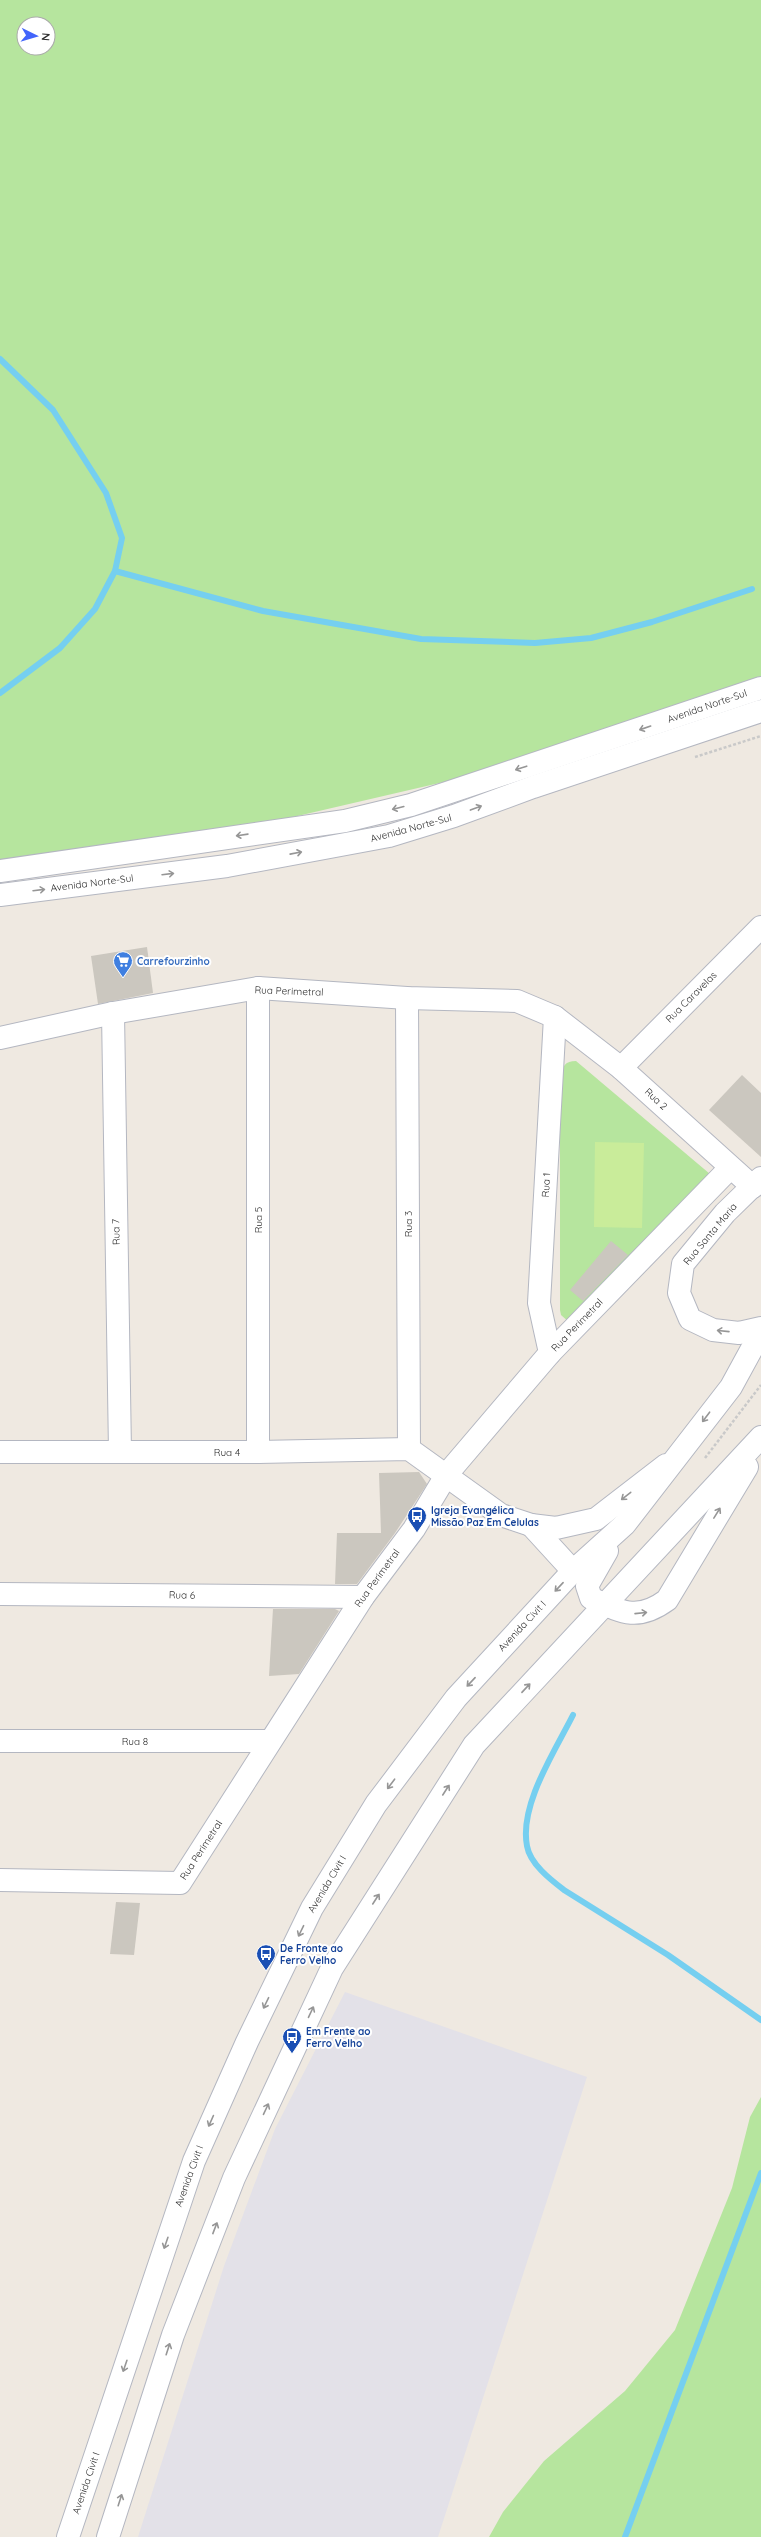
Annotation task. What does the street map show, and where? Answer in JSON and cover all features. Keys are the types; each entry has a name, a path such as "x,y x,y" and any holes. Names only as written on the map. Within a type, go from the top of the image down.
{"street":[{"name":"Avenida Norte-Sul","path":"0,871 360,817 411,805 761,688"},
{"name":"Avenida Norte-Sul","path":"0,895 227,866 389,836 454,816 533,787 761,711"},
{"name":"Rua Caravelas","path":"621,1068 761,926"},
{"name":"Rua Perimetral","path":"0,1038 113,1012 258,988 407,998 517,1001 555,1017"},
{"name":"Rua 5","path":"258,988 258,1452"},
{"name":"Rua 3","path":"407,998 409,1449"},
{"name":"Rua 7","path":"113,1012 120,1452"},
{"name":"Rua 2","path":"555,1017 621,1068 730,1168 757,1182"},
{"name":"Rua 1","path":"550,1353 539,1303 555,1017"},
{"name":"Rua Perimetral","path":"0,1880 180,1882 363,1597 414,1529 447,1474 550,1353 730,1168"},
{"name":"Rua Santa Maria","path":"757,1182 725,1213 683,1264 679,1293 690,1319 713,1330 739,1333 761,1328"},
{"name":"Avenida Civit I","path":"68,2537 194,2160 247,2042 312,1908 376,1804 456,1698 574,1571 625,1524 680,1455 714,1406 731,1387 761,1332"},
{"path":"108,2537 173,2335 231,2186 332,1968 474,1745 761,1437"},
{"path":"625,1524 592,1573 587,1586 590,1598 620,1611 638,1614 652,1611 667,1600 706,1532 761,1446"},
{"name":"Rua 4","path":"0,1452 258,1452 409,1449"},
{"path":"409,1449 447,1474 501,1516 531,1525 569,1527 596,1520 680,1455"},
{"path":"531,1525 574,1571"},
{"name":"Rua 6","path":"0,1594 363,1597"},
{"name":"Rua 8","path":"0,1741 270,1741"}],"path":[{"path":"716,1445 761,1386"}],"shaded area":[{"path":"345,1992 587,2077 438,2537 138,2537 224,2266 275,2129"}],"green space":[{"path":"0,0 761,0 761,677 461,778 263,824 0,860"},
{"path":"576,1061 710,1174 570,1323 561,1315 560,1310 560,1076 562,1069 567,1063"},
{"path":"595,1142 644,1143 642,1228 594,1227"},
{"path":"761,2097 761,2537 489,2537 503,2512 544,2461 625,2391 675,2330 732,2188 750,2117"}],"building":[{"name":"Carrefourzinho","path":"147,947 153,993 98,1004 91,956"},
{"path":"742,1075 761,1093 761,1157 709,1110"},
{"path":"611,1241 628,1255 583,1301 570,1290"},
{"path":"419,1472 427,1484 395,1533 357,1584 335,1584 337,1533 381,1533 379,1473"},
{"path":"273,1609 335,1609 339,1611 299,1674 269,1676"},
{"path":"116,1902 140,1903 134,1955 110,1954"}],"waterway":[{"path":"0,359 53,410 106,493 122,538 115,571 95,609 60,648 0,693"},
{"path":"115,571 263,611 421,639 535,643 591,638 652,622 752,589"},
{"path":"573,1715 548,1761 533,1796 528,1813 526,1830 527,1846 532,1859 542,1871 564,1890 668,1955 761,2020"},
{"path":"625,2537 761,2173"}],"place":[{"name":"Carrefourzinho","path":"123,978"},
{"name":"Igreja Evangélica Missão Paz Em Celulas","path":"417,1533"},
{"name":"De Fronte ao Ferro Velho","path":"266,1971"},
{"name":"Em Frente ao Ferro Velho","path":"292,2054"}]}
